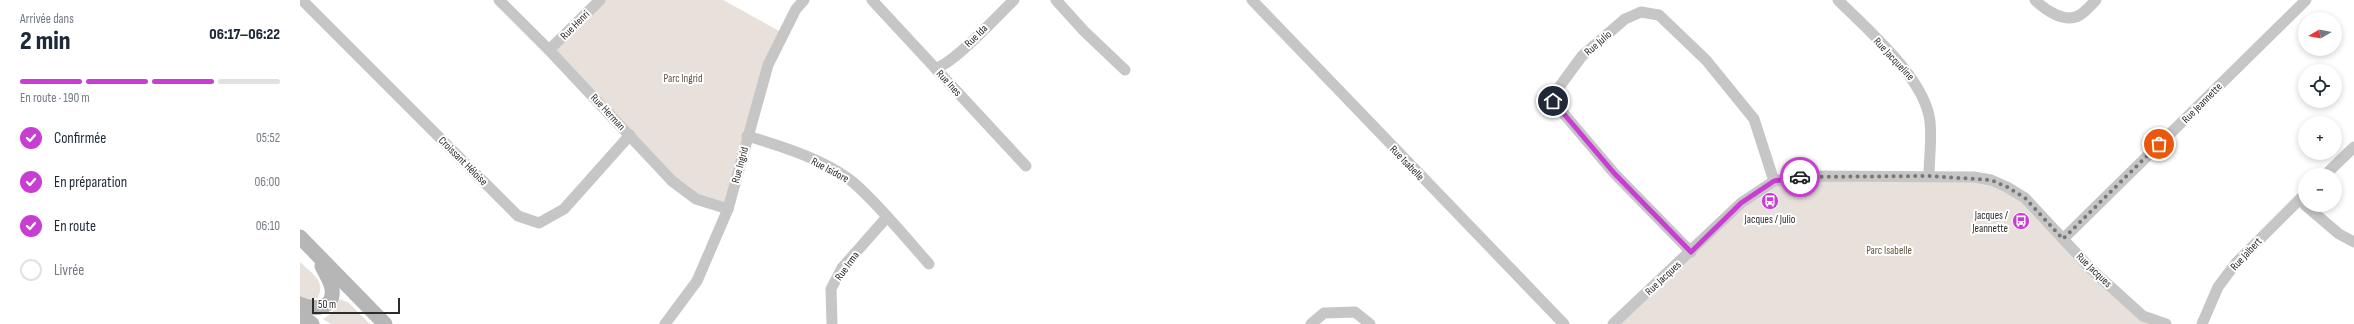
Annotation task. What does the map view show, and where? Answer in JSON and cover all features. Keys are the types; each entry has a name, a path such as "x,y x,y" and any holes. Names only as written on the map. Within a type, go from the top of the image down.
{"main road":[{"path":"300,237 385,324"},
{"path":"300,304 310,308 319,308 327,304 331,297 331,285 316,254"},
{"path":"300,315 312,324"}],"street":[{"name":"Croissant Héloise","path":"303,0 518,216 539,223 564,209 630,135"},
{"name":"Rue Herman","path":"499,0 549,50 672,181 696,199 728,209"},
{"name":"Rue Henri","path":"549,50 600,0"},
{"name":"Rue Ingrid","path":"665,324 697,281 728,209 747,136 768,65 796,10 804,0"},
{"name":"Rue Ines","path":"872,0 1026,166"},
{"name":"Rue Ida","path":"935,68 942,67 955,56 1014,0"},
{"path":"1056,0 1084,31 1125,70"},
{"name":"Rue Isabelle","path":"1252,0 1564,324"},
{"path":"2035,0 2044,10 2069,18 2079,15 2096,0"},
{"name":"Rue Jeannette","path":"2063,239 2306,0"},
{"name":"Rue Jacqueline","path":"1840,1 1915,82 1926,104 1930,122 1929,176"},
{"name":"Rue Julio","path":"1691,252 1614,173 1553,101 1557,90 1588,52 1626,20 1641,12 1659,15 1706,60 1754,119 1774,181"},
{"name":"Rue Isidore","path":"747,136 776,145 830,168 853,182 887,216 929,264"},
{"path":"2332,168 2354,147"},
{"name":"Rue Jacques","path":"1613,324 1691,252 1741,203 1774,181 1809,176 1929,176 1991,180 2007,187 2025,198 2091,269 2143,316 2166,324"},
{"name":"Rue Jalbert","path":"2202,324 2218,287 2236,263 2298,206"},
{"path":"2316,212 2339,234 2354,242"},
{"name":"Rue Irma","path":"832,324 831,289 842,268 887,216"},
{"path":"1311,324 1324,313 1355,312 1370,324"}],"green space":[{"name":"Parc Ingrid","path":"597,0 723,0 781,32 728,209 696,199 555,56 562,33"},
{"name":"Parc Isabelle","path":"1929,176 2007,187 2143,316 2166,324 1613,324 1774,181"},
{"path":"300,262 319,282 320,292 318,298 310,299 300,297"},
{"path":"340,299 349,303 370,324 331,324 323,319 332,313"}],"way so far":[{"path":"1800,177 1929,176 1991,180 2007,187 2025,198 2063,239 2159,144"}],"place":[{"name":"Jacques / Julio","path":"1770,201"},
{"name":"Jacques / Jeannette","path":"2021,221"}],"route":[{"path":"1553,101 1614,173 1691,252 1741,203 1774,181 1800,177"}]}
